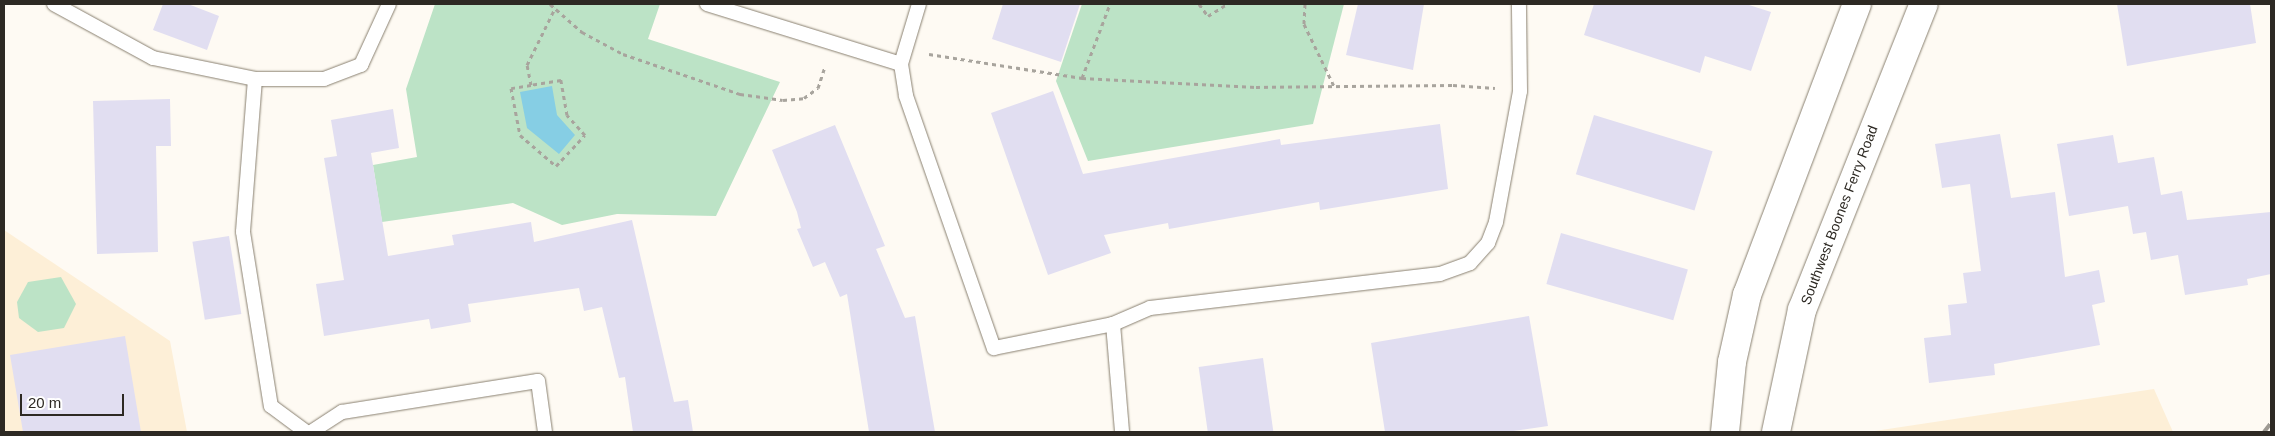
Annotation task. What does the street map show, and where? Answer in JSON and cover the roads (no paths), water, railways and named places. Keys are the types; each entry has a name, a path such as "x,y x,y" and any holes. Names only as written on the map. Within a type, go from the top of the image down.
{"main road":[{"path":"1725,432 1732,362 1747,295 1857,4"},
{"name":"Southwest Boones Ferry Road","path":"1776,432 1802,310 1924,4"}],"lane":[{"path":"54,4 153,58 255,79 324,79 361,64 389,4"},
{"path":"707,4 833,46 902,64"},
{"path":"920,4 905,44 902,64 906,96 994,348 1113,324 1150,308 1440,274 1470,263 1488,243 1496,222 1520,91 1519,4"},
{"path":"255,79 243,232 271,406 306,432"},
{"path":"1113,324 1122,432"},
{"path":"311,432 342,412 538,381 545,432"}],"water":[{"path":"552,86 557,115 575,135 559,154 527,128 520,92"}],"railway":[{"path":"2264,432 2271,423"}]}
